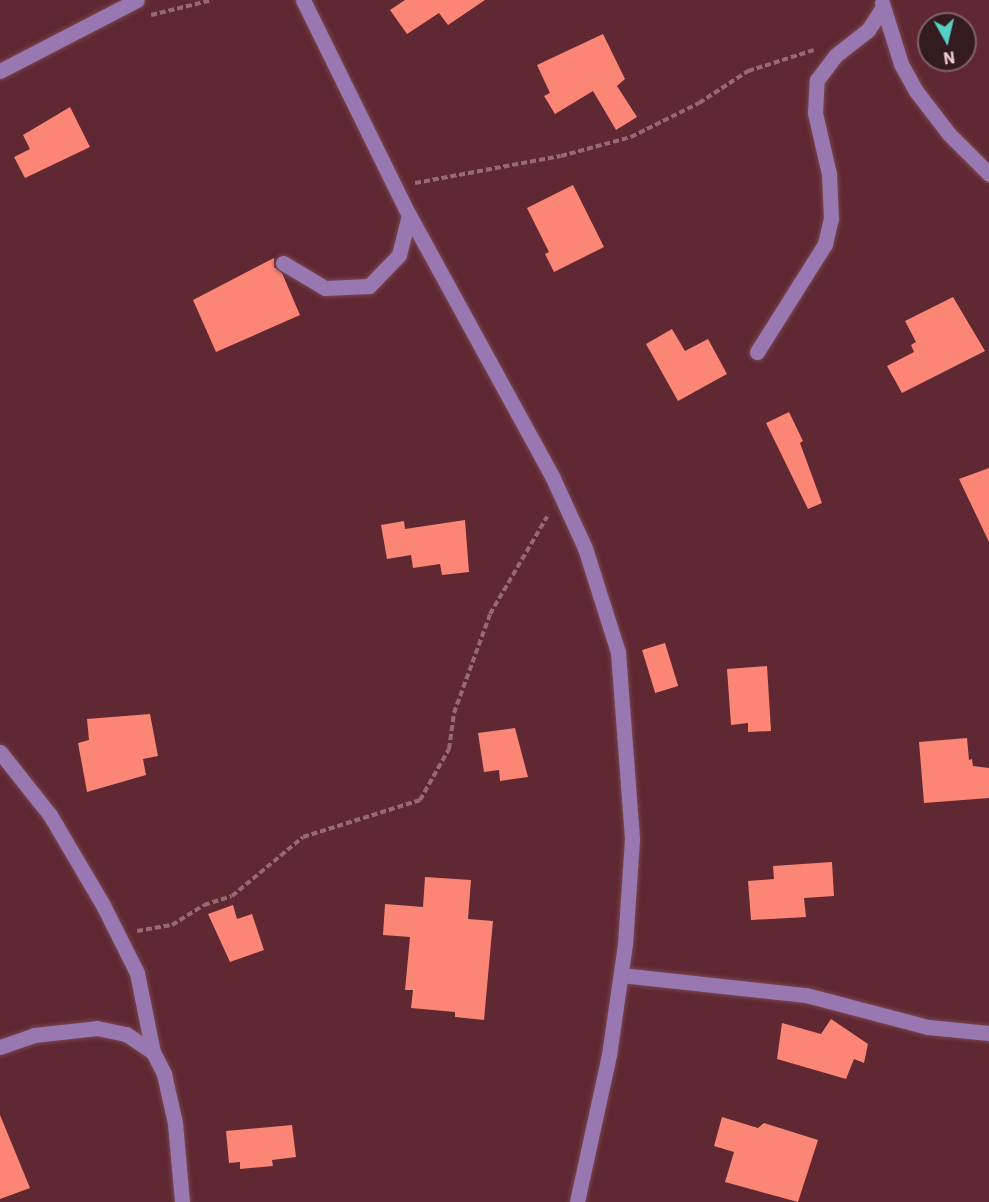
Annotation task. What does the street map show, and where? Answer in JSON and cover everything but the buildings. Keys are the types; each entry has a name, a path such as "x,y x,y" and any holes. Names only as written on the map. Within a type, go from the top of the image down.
{"street":[{"path":"0,71 137,0"},
{"path":"303,0 394,187 561,496 585,548 618,652 632,839 621,975 609,1056 577,1202"},
{"path":"757,352 825,244 832,194 815,112 815,88 825,69 851,40 868,30 882,4"},
{"path":"882,4 901,64 916,91 949,134 989,174"},
{"path":"283,263 325,288 369,286 399,255 409,215"},
{"path":"0,752 50,815 137,973 153,1052 164,1074 175,1123 182,1202"},
{"path":"621,975 806,995 928,1027 989,1033"},
{"path":"0,1047 34,1035 97,1028 126,1034 153,1052"}],"path":[{"path":"109,15 161,14 212,0"},
{"path":"394,187 561,156 631,137 699,104 768,62 851,40"},
{"path":"117,934 172,925 204,905 232,896 303,837 420,800 449,749 454,713 490,614 523,553 561,496"}]}
